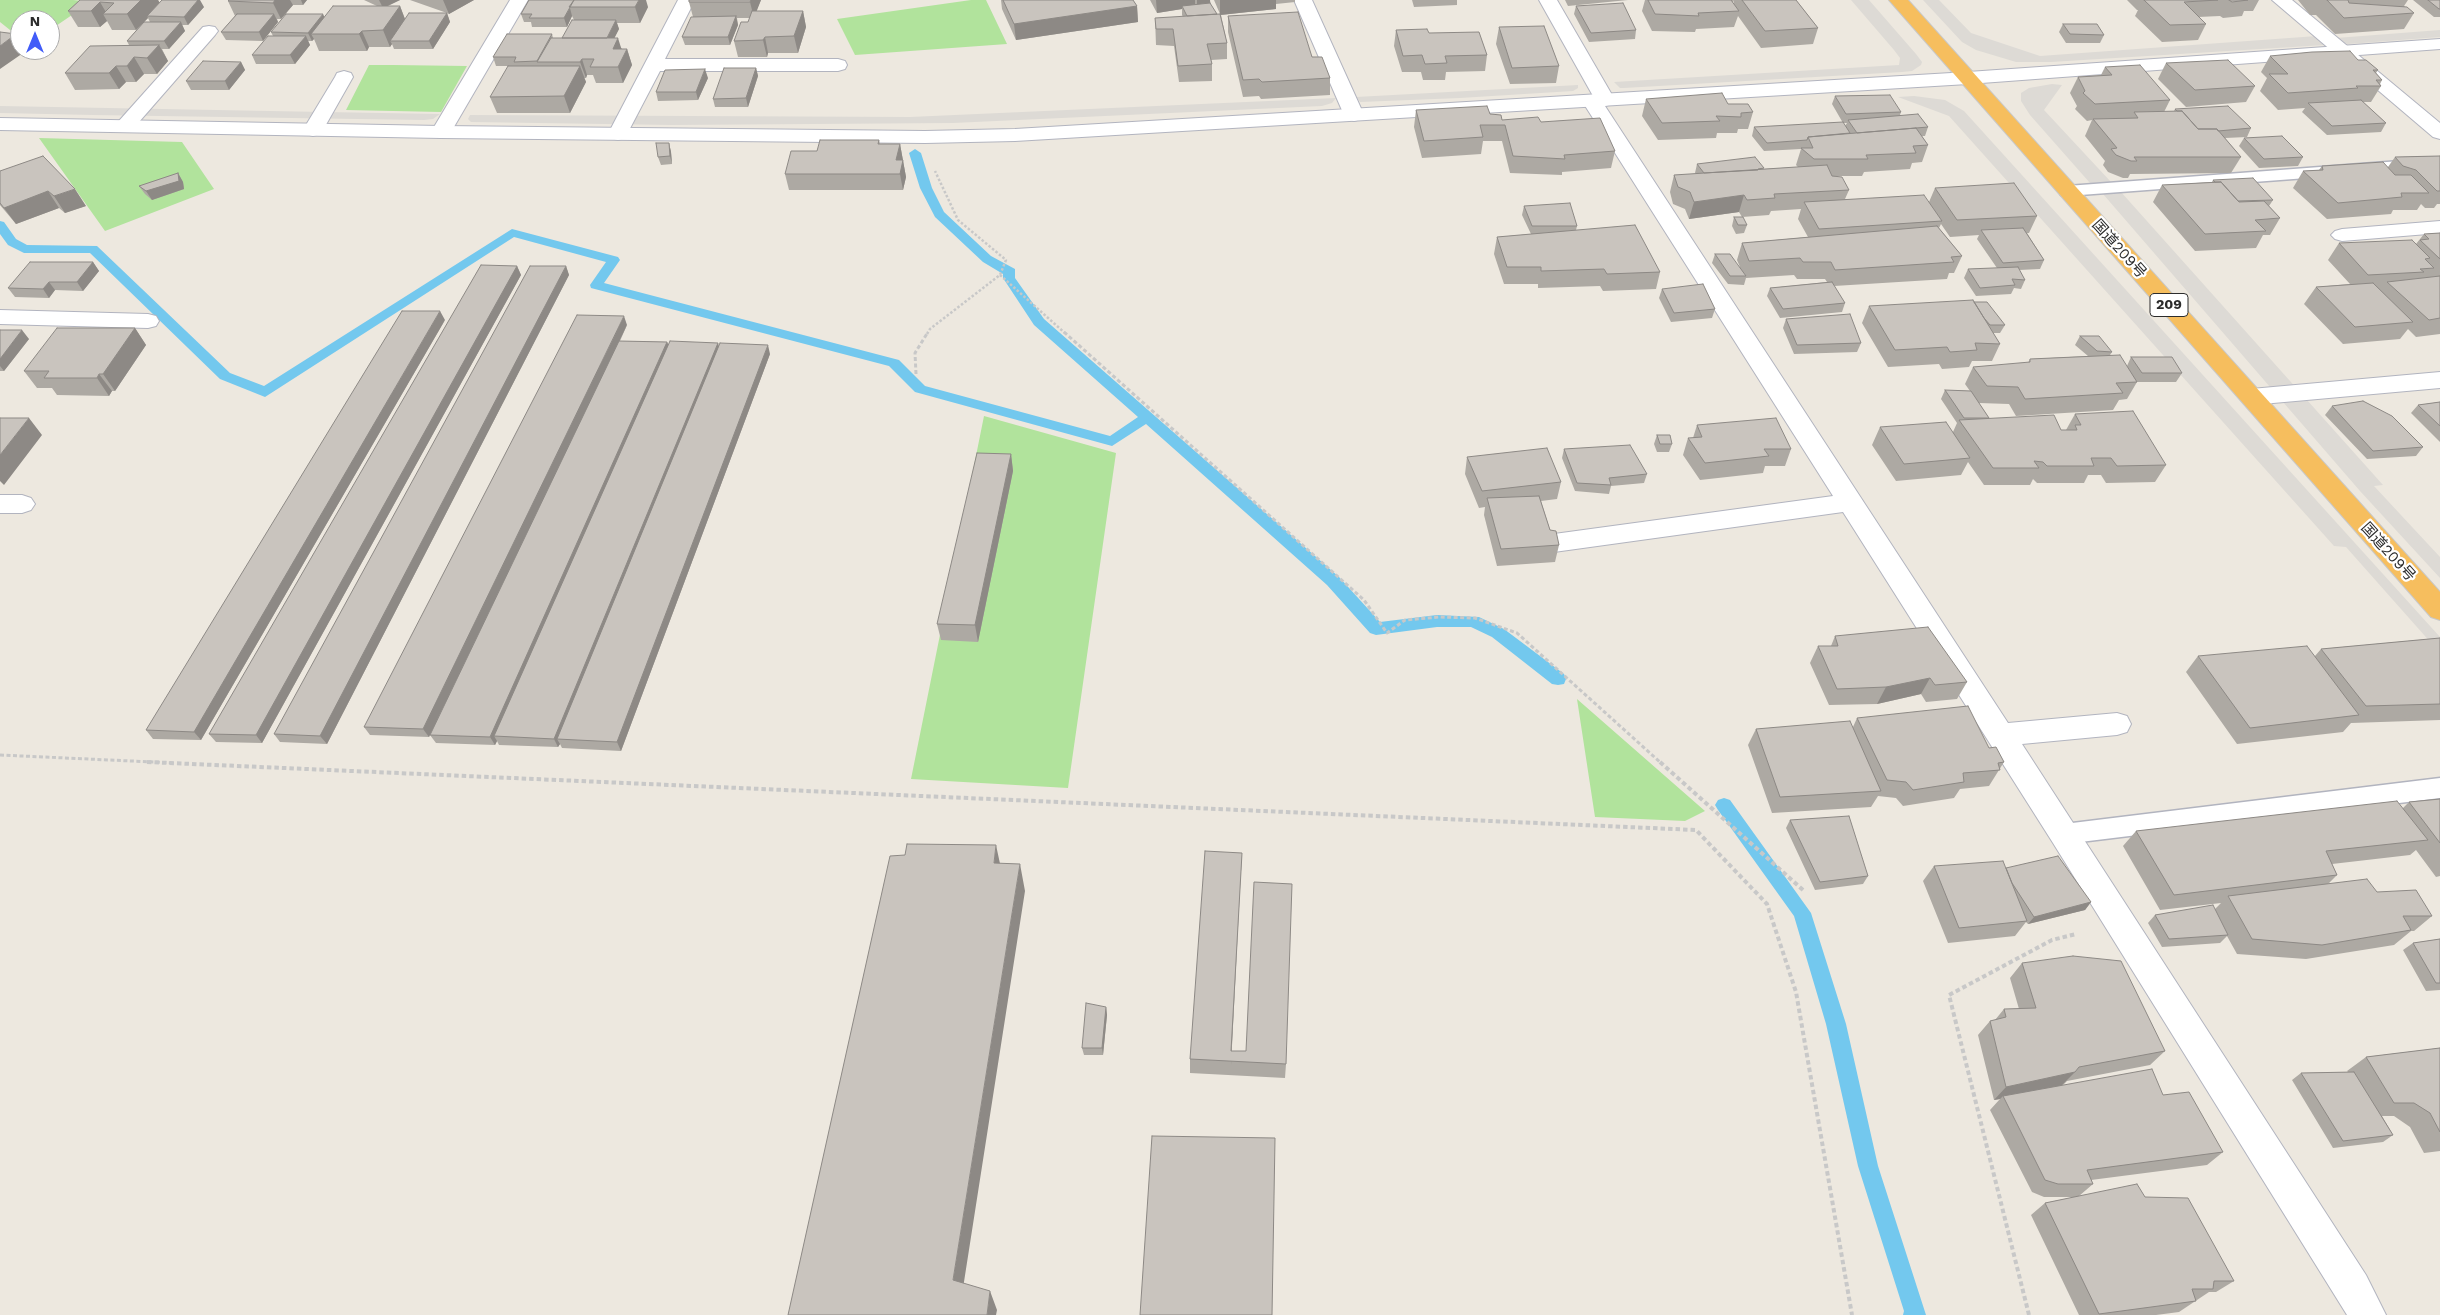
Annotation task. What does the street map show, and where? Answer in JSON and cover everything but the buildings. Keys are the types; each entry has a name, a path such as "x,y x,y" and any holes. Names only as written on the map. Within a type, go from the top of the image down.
{"highway":[{"name":"国道209号","path":"1898,0 2440,610"}],"street":[{"path":"440,132 519,0"},
{"path":"1303,0 1354,115"},
{"path":"1548,0 1598,100 2121,923 2352,1288 2367,1315"},
{"path":"2281,0 2440,133"},
{"path":"618,134 685,2"},
{"path":"125,126 210,31"},
{"path":"0,124 618,134 925,137 1015,135 1968,78 2440,44"},
{"path":"654,64 838,64"},
{"path":"313,130 344,77"},
{"path":"2342,235 2440,227"},
{"path":"0,317 148,321"},
{"path":"2251,398 2440,380"},
{"path":"1554,543 1852,502"},
{"path":"2001,735 2117,724"}],"lane":[{"path":"2066,191 2440,162"},
{"path":"2064,834 2440,788"}],"path":[{"path":"916,374 915,353 930,329 1000,275 1006,260 958,220 928,154 925,137"},
{"path":"1000,275 1364,600 1387,633 1405,620 1439,617 1475,618 1517,633 1804,891"},
{"path":"0,755 1696,830 1767,904 1793,983 1852,1315"},
{"path":"2029,1315 1948,995 2052,940 2121,923"}],"green space":[{"path":"0,0 73,0 91,2 60,23 60,10 10,10 10,30 0,22"},
{"path":"971,0 986,0 1007,44 855,55 837,19"},
{"path":"369,65 467,66 441,112 346,110"},
{"path":"39,138 182,142 214,189 105,231"},
{"path":"984,416 1116,453 1068,788 911,779"},
{"path":"1577,699 1705,811 1685,821 1595,817"}],"shaded area":[{"path":"1851,0 1869,0 1916,54 1922,62 1921,65 1912,71 1902,72 1624,88 1620,88 1614,82 1899,65 1900,58"},
{"path":"1923,0 1939,0 1971,33 2040,56 2317,36 2325,45 2051,62 2016,62 1976,50 1962,42"},
{"path":"2440,30 2440,37 2348,44 2342,43 2336,38"},
{"path":"2052,84 2062,85 2044,110 2111,182 2090,183 2030,115 2021,101 2021,93 2029,88"},
{"path":"1578,85 1578,88 1573,91 1460,98 1360,102 1356,97"},
{"path":"1914,96 1945,100 1964,111 2440,637 2440,653 2346,547 2334,546 1949,116 1898,97"},
{"path":"1336,98 1332,103 1322,106 953,123 672,125 471,122 468,119 470,115 910,117"},
{"path":"0,106 440,114 433,119 424,120 93,115 0,113"},
{"path":"2121,192 2383,485 2374,486 2440,557 2440,578 2360,491 2103,194"}],"waterway":[{"path":"915,153 926,188 939,214 987,259 1010,272 1009,278 1039,322 1148,418"},
{"path":"0,225 12,242 24,249 93,249 225,376 265,392 512,233 614,260 596,285 894,363 920,389 1112,441 1139,421 1148,418"},
{"path":"1148,418 1333,581 1376,629 1437,621 1473,621 1498,633 1558,679"},
{"path":"1724,805 1802,913 1836,1024 1868,1166 1916,1313 1914,1315"}]}
